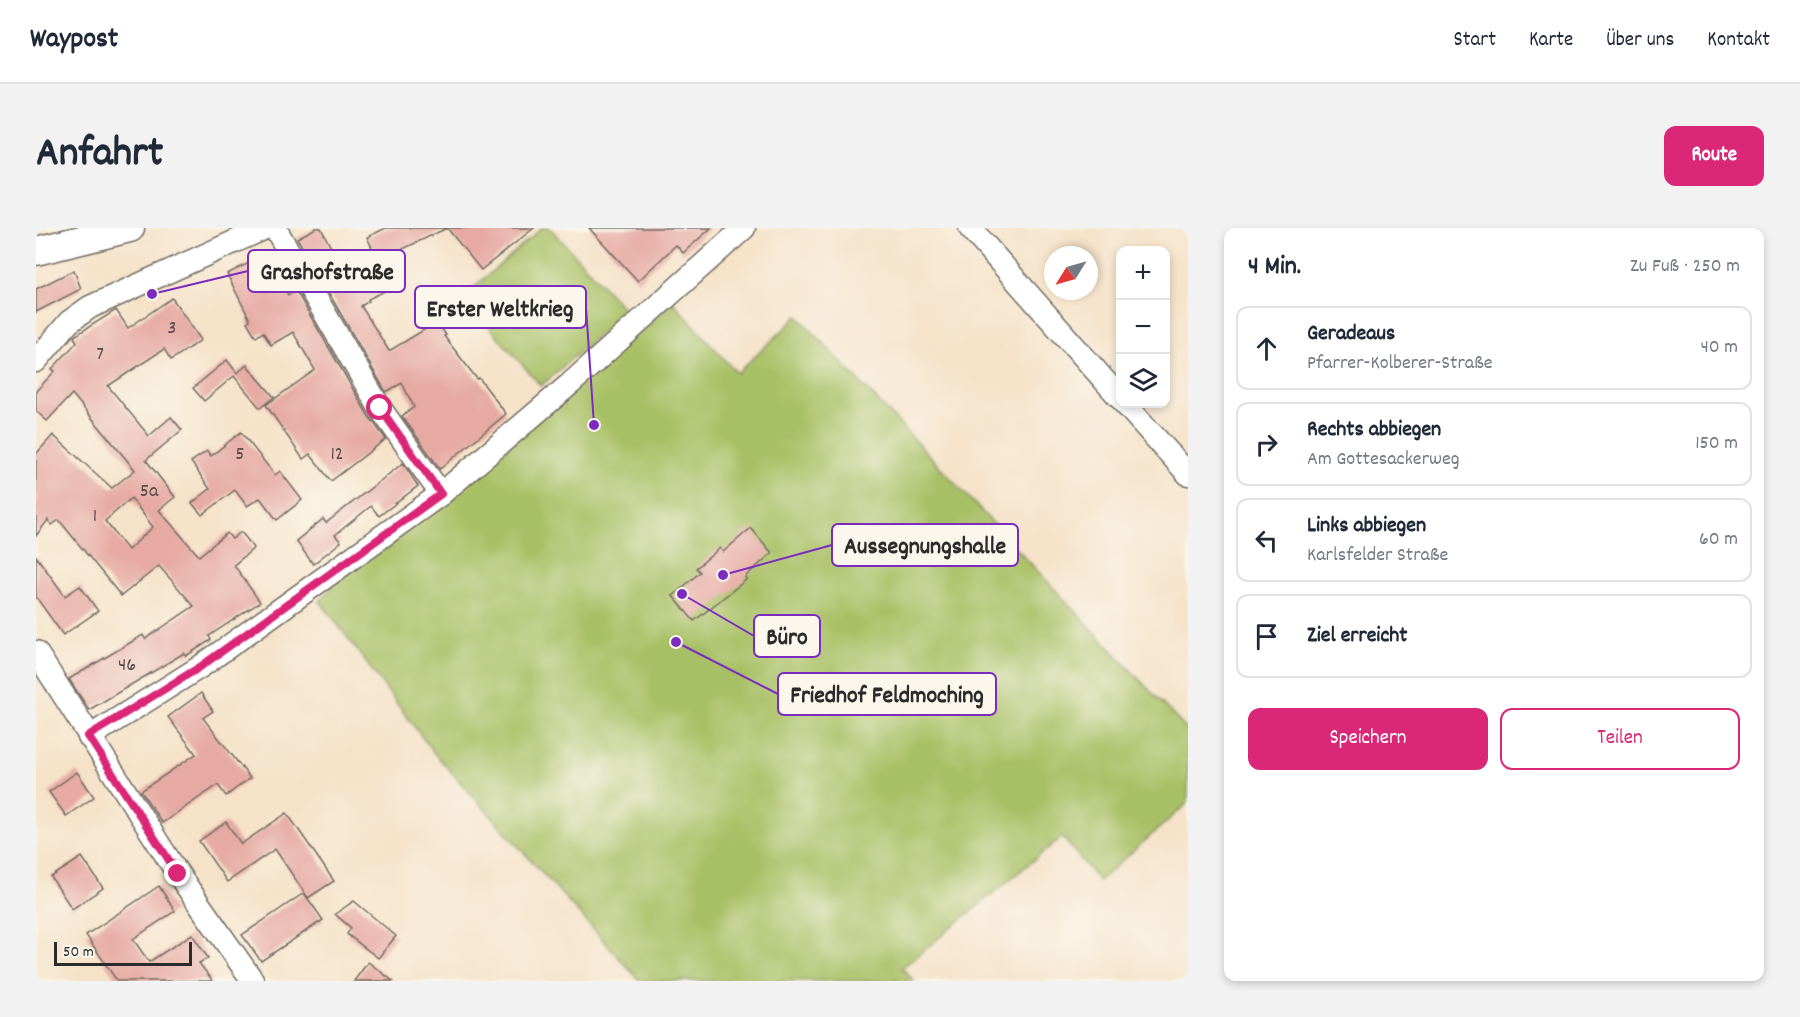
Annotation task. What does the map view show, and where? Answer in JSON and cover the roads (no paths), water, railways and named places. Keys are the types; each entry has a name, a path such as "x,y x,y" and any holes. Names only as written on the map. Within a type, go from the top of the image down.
{"main road":[{"path":"36,251 130,228"}],"street":[{"path":"36,361 69,322 90,307 265,228"},
{"path":"275,228 380,408 441,494"},
{"path":"88,736 200,667 441,494 570,384 744,228"},
{"path":"970,228 1116,393"},
{"path":"1129,408 1188,474"},
{"path":"36,652 178,874 253,981"}],"place":[{"name":"Grashofstraße","path":"152,294"},
{"name":"Erster Weltkrieg","path":"594,425"},
{"name":"Aussegnungshalle","path":"723,575"},
{"name":"Büro","path":"682,594"},
{"name":"Friedhof Feldmoching","path":"676,642"}]}
